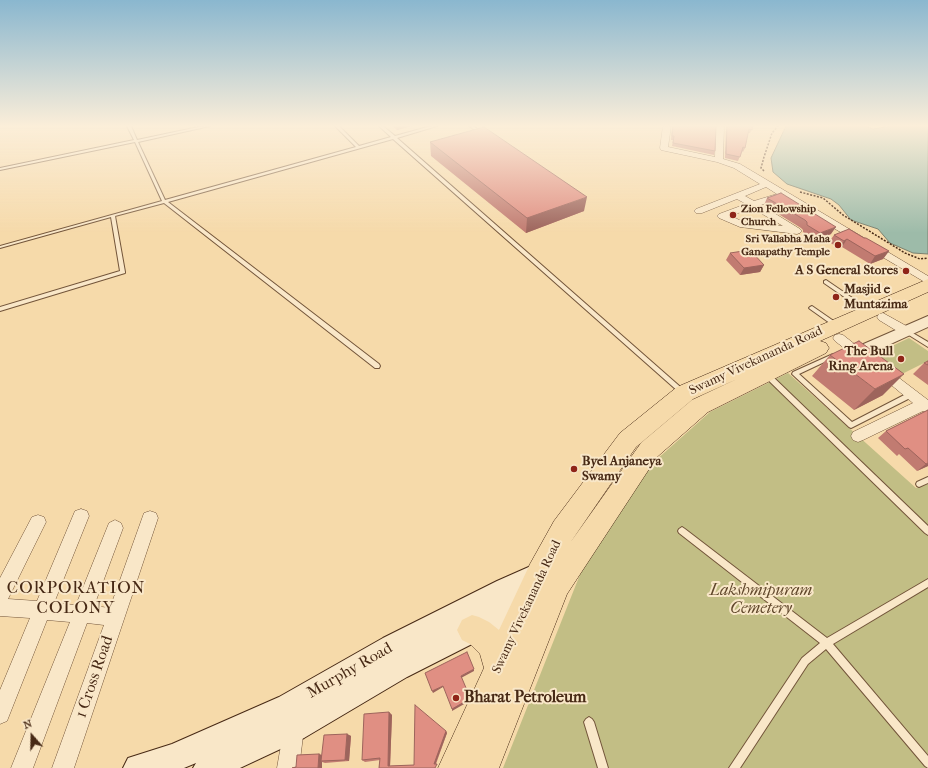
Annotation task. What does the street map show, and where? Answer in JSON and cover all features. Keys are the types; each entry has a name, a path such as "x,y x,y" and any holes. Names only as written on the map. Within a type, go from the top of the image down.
{"main road":[{"name":"Swamy Vivekananda Road","path":"455,768 499,669 508,644 543,592 648,450 700,406 766,374 844,344 875,314 928,285"},
{"name":"Swamy Vivekananda Road","path":"875,314 928,296"},
{"name":"Swamy Vivekananda Road","path":"482,768 492,748 563,530 628,440 685,393 844,344"},
{"name":"Murphy Road","path":"138,768 173,758 290,706 392,647 505,589 543,592"},
{"name":"Murphy Road","path":"208,768 294,728 398,668 543,592"},
{"path":"472,630 479,632 491,643 495,650 499,669"}],"street":[{"path":"725,162 738,166 928,281"},
{"path":"699,211 767,184"},
{"path":"738,196 753,204 797,231 740,224 722,216 753,204 784,194"},
{"path":"875,314 906,331"},
{"path":"844,344 906,331 928,321"},
{"path":"844,344 926,405 858,436"},
{"path":"0,714 81,516"},
{"name":"1 Cross Road","path":"63,768 150,518"},
{"path":"0,596 38,522"},
{"path":"22,768 114,528"},
{"path":"0,607 116,617"},
{"path":"288,768 294,728"}],"lane":[{"path":"0,169 35,162"},
{"path":"146,162 164,201 377,366"},
{"path":"0,247 305,162"},
{"path":"423,162 685,393"},
{"path":"0,309 123,272 113,216"},
{"path":"826,282 875,314"},
{"path":"812,308 844,344 795,374 851,425 912,394"},
{"path":"906,331 927,344"},
{"path":"766,374 928,531"},
{"path":"919,484 928,480"},
{"path":"682,531 827,643 928,763"},
{"path":"734,768 806,661 827,643 928,583"},
{"path":"589,722 603,768"}],"path":[{"path":"763,162 761,168 767,174"},
{"path":"797,191 822,198 843,215 905,253 920,259 928,258"}],"green space":[{"name":"The Bull Ring Arena","path":"909,338 928,351 928,361 898,376 871,356"},
{"name":"Lakshmipuram Cemetery","path":"788,373 916,488 928,483 928,768 503,768 583,567 647,468 710,412"}],"shaded area":[{"path":"772,162 928,162 928,254 913,253 890,243 878,229 851,220 839,205 831,199 787,184 773,172"}],"building":[{"path":"455,162 535,162 587,197 527,218"},
{"path":"781,193 836,227 820,233 807,225 805,220 767,198"},
{"path":"849,229 889,251 875,256 847,239 844,241 834,235"},
{"path":"750,250 764,265 744,268 730,253"},
{"path":"859,341 904,374 875,389 830,355"},
{"path":"928,410 928,463 926,464 908,448 905,449 886,431"},
{"path":"467,652 474,669 461,676 469,695 466,701 452,709 443,686 432,691 425,673"},
{"path":"415,705 446,731 434,764 437,764 435,768 379,768 380,758 362,760 364,714 389,712 388,766 414,765"},
{"path":"347,734 345,760 321,761 324,735"},
{"path":"319,754 318,768 292,768 296,767 297,755"}],"place":[{"name":"Zion Fellowship Church","path":"733,215"},
{"name":"Sri Vallabha Maha Ganapathy Temple","path":"838,245"},
{"name":"A S General Stores","path":"906,271"},
{"name":"Masjid e Muntazima","path":"836,297"},
{"name":"The Bull Ring Arena","path":"901,359"},
{"name":"Byel Anjaneya Swamy","path":"574,469"},
{"name":"Bharat Petroleum","path":"456,698"}],"district":[{"name":"CORPORATION COLONY","path":"76,599"}]}
